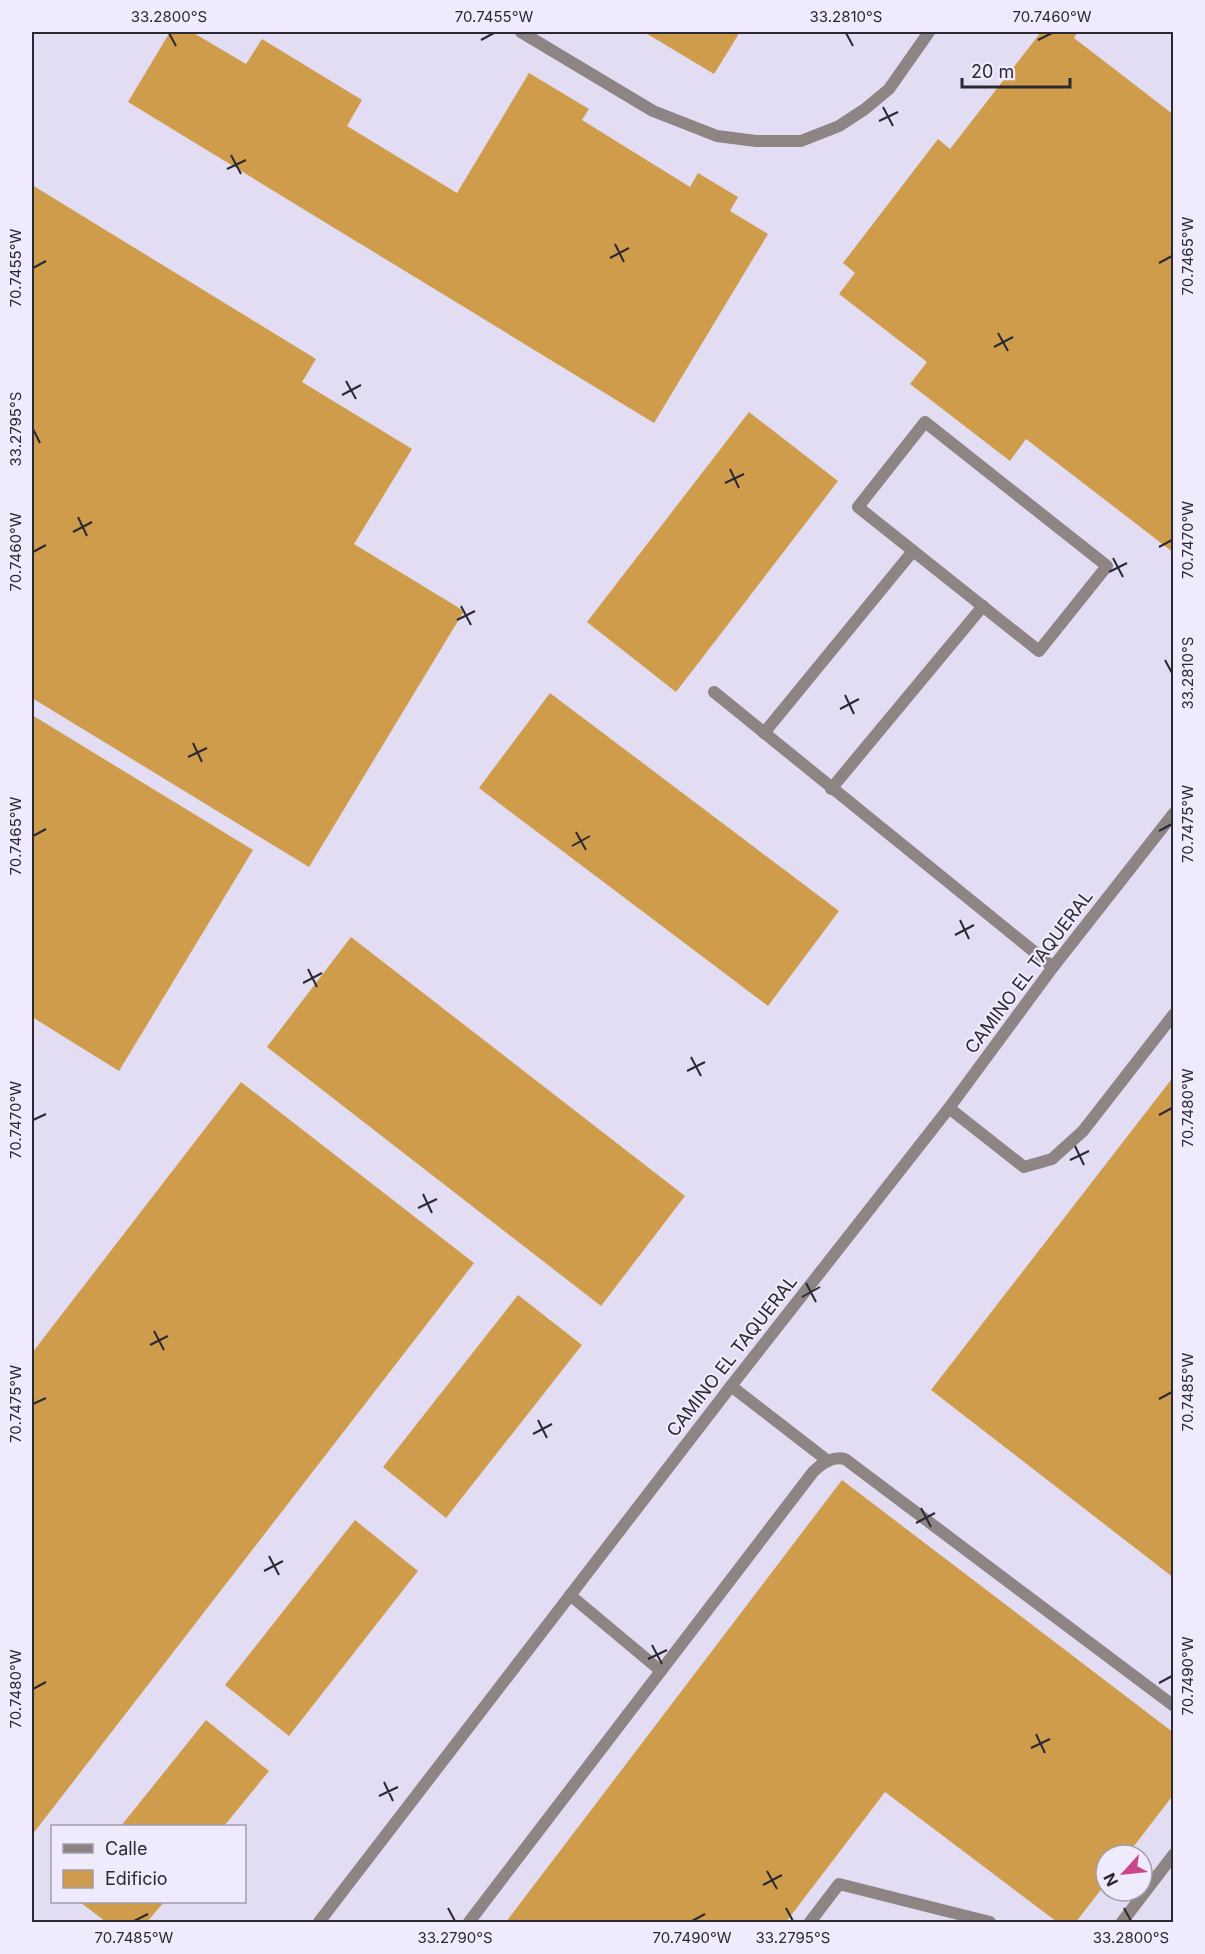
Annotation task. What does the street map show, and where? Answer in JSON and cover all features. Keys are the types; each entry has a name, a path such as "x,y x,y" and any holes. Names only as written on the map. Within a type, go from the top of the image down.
{"street":[{"path":"521,32 653,111 717,136 756,141 801,141 838,126 865,109 889,89 929,32"},
{"path":"926,422 1107,566 1039,651 983,606 858,507 926,422"},
{"path":"764,733 913,551"},
{"path":"831,789 983,606"},
{"path":"714,692 1053,967"},
{"name":"CAMINO EL TAQUERAL","path":"319,1923 731,1386 949,1108 1053,967 1173,813"},
{"path":"949,1108 1024,1167 1052,1160 1083,1131 1173,1014"},
{"path":"731,1386 828,1461"},
{"path":"469,1923 813,1472 821,1464 838,1457 845,1459 1173,1706"},
{"path":"570,1595 661,1671"},
{"path":"1122,1923 1173,1854"},
{"path":"810,1923 839,1884 990,1923"}],"building":[{"path":"170,32 192,32 246,64 262,39 362,100 347,126 457,193 529,73 589,109 582,120 690,187 698,173 738,197 730,211 768,234 654,423 128,102"},
{"path":"644,32 740,32 714,74"},
{"path":"1041,32 1078,32 1074,38 1174,115 1174,553 1026,439 1010,461 910,384 927,362 839,294 855,273 843,263 938,139 950,149"},
{"path":"32,185 316,359 302,382 412,449 354,544 464,611 309,867 32,698"},
{"path":"749,412 838,481 676,692 587,622"},
{"path":"550,693 839,911 768,1006 479,788"},
{"path":"32,715 253,850 119,1071 32,1017"},
{"path":"351,937 685,1196 601,1306 267,1047"},
{"path":"1174,1076 1174,1578 931,1390"},
{"path":"241,1082 474,1263 32,1835 32,1353"},
{"path":"518,1295 582,1345 446,1518 383,1467"},
{"path":"842,1480 1174,1733 1174,1794 1136,1843 1094,1843 1094,1899 1076,1922 1057,1922 885,1792 786,1922 506,1922"},
{"path":"355,1520 418,1571 289,1736 225,1685"},
{"path":"206,1720 269,1771 225,1825 122,1825"},
{"path":"81,1903 163,1903 147,1922 106,1922"}]}
